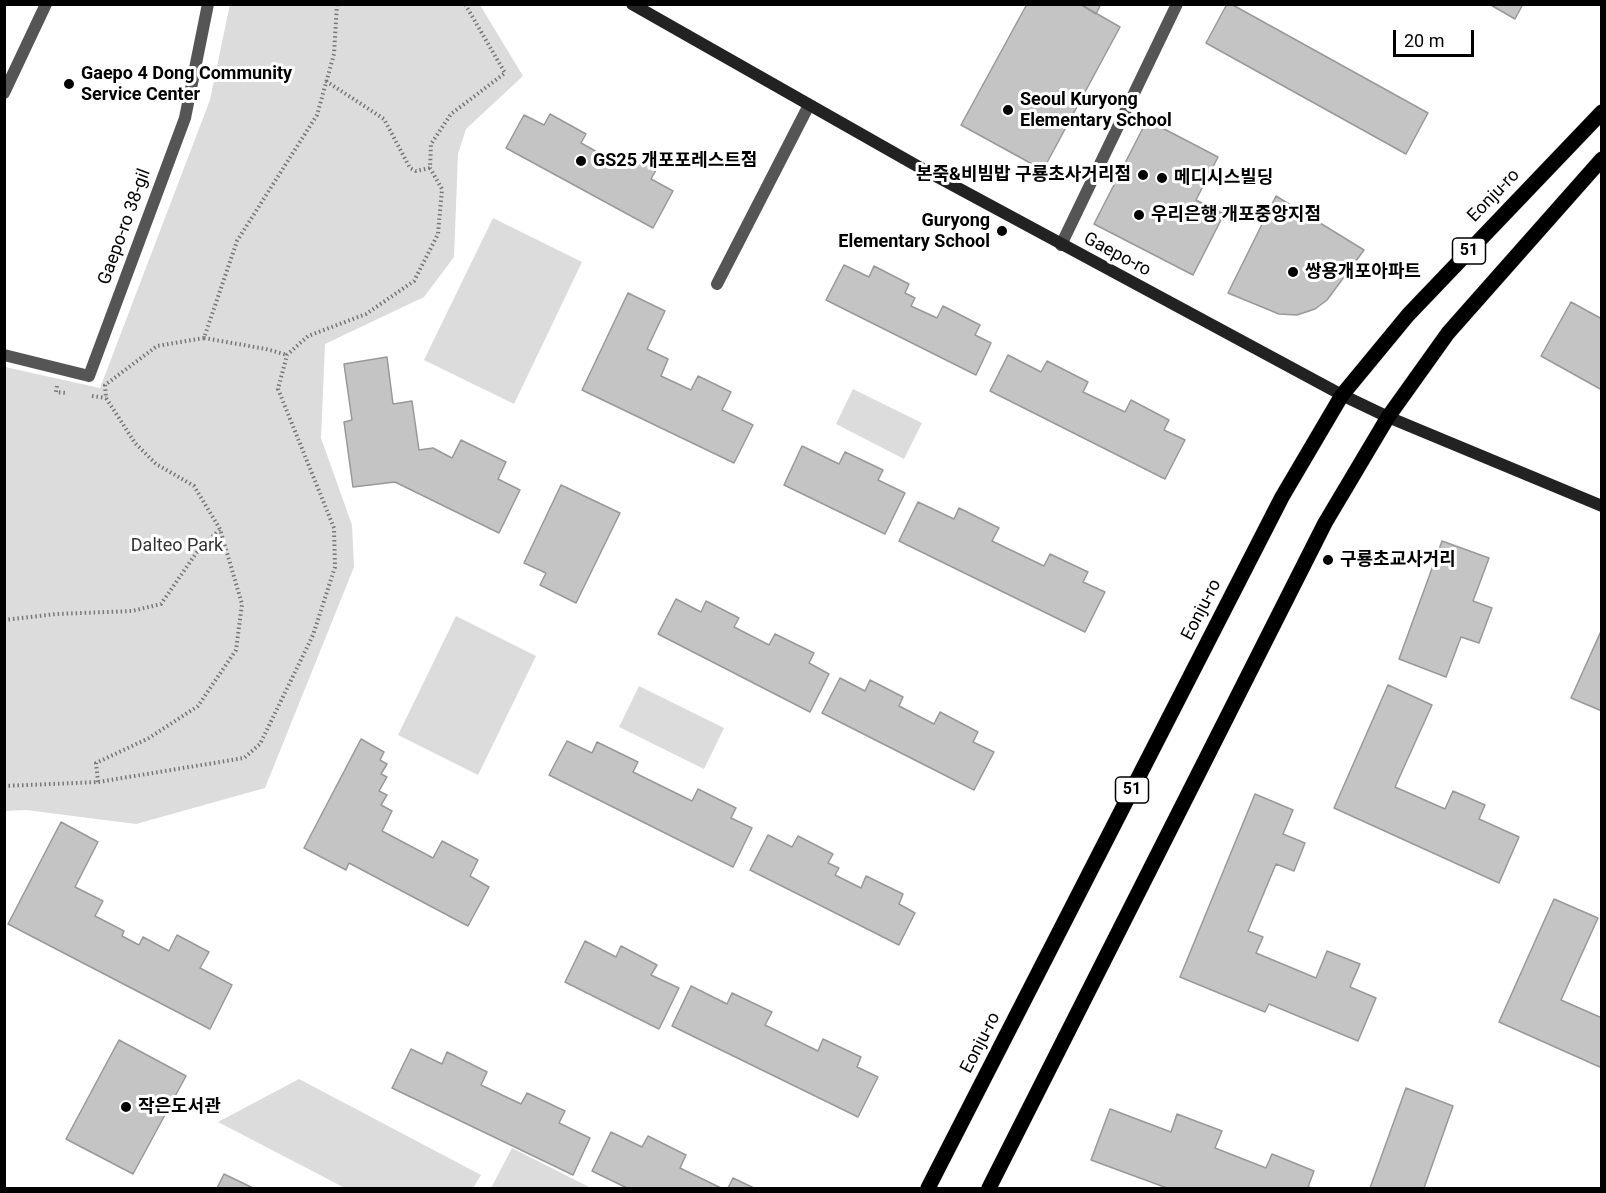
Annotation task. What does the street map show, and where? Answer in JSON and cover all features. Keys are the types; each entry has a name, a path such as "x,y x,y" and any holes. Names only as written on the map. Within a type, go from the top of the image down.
{"main road":[{"name":"Eonju-ro","path":"928,1188 1282,497 1342,395 1408,315 1602,112"},
{"name":"51","path":"989,1188 1325,523 1388,417 1448,333 1602,159"}],"street":[{"path":"4,93 46,4"},
{"name":"Gaepo-ro 38-gil","path":"4,356 89,375 185,118 208,4"},
{"name":"Gaepo-ro","path":"632,4 1061,245 1342,395 1388,417 1602,506"},
{"path":"1061,245 1177,4"},
{"path":"717,284 809,105"}],"path":[{"path":"204,338 237,241 317,115 334,54 338,4"},
{"path":"4,786 98,783 244,758 260,744 313,634 335,567 334,528 278,389 287,356 308,336 366,314 414,280 438,234 442,189 430,168 431,144 451,114 505,73 465,4"},
{"path":"326,81 384,119 410,168 416,171 430,168"},
{"path":"98,783 96,764 149,738 198,706 236,650 242,604 220,529 194,486 156,464 135,443 106,398 105,385 157,346 204,338 287,356"},
{"path":"4,620 56,614 132,611 161,604 197,552 220,529"}],"green space":[{"name":"Dalteo Park","path":"230,4 480,5 523,76 466,129 458,154 454,257 424,297 325,344 321,438 352,525 354,567 265,788 136,824 26,810 5,811 5,367 100,388 210,100"},
{"path":"493,218 582,262 514,404 424,360"},
{"path":"853,389 922,423 904,459 836,424"},
{"path":"456,616 536,656 478,775 398,735"},
{"path":"639,686 724,728 704,769 619,727"},
{"path":"299,1079 481,1175 473,1188 345,1188 218,1122"},
{"path":"512,1148 591,1188 491,1188"}],"building":[{"path":"1027,4 1080,4 1120,27 1043,170 961,125"},
{"path":"1080,4 1101,4 1096,14"},
{"path":"1227,4 1231,4 1428,113 1406,154 1206,43"},
{"path":"1489,4 1523,4 1515,19"},
{"path":"550,114 586,134 581,143 615,162 621,151 656,170 651,179 673,191 653,228 506,148 524,115 544,125"},
{"name":"메디시스빌딩","path":"1147,120 1218,157 1196,200 1224,214 1193,275 1094,224"},
{"name":"쌍용개포아파트","path":"1276,196 1364,250 1327,300 1315,309 1297,315 1279,314 1228,293"},
{"path":"844,265 869,277 874,266 909,284 905,293 915,298 911,306 937,318 943,306 980,325 975,335 991,343 976,375 826,300"},
{"path":"628,293 665,311 647,349 668,359 661,376 691,390 698,376 731,392 722,410 753,425 734,463 582,390"},
{"path":"1571,302 1602,319 1602,390 1541,356"},
{"path":"1008,355 1041,372 1047,361 1088,382 1083,392 1125,412 1131,400 1169,420 1164,430 1185,440 1165,479 990,391"},
{"path":"387,357 393,404 412,401 419,450 433,448 452,458 461,440 506,462 498,479 520,490 499,533 395,482 353,487 344,422 352,420 344,364"},
{"path":"802,446 839,464 845,452 883,470 878,480 905,493 885,534 784,485"},
{"path":"561,485 620,513 576,603 540,585 546,573 524,563"},
{"path":"918,502 954,519 959,508 999,528 992,541 1044,566 1050,554 1088,572 1083,582 1105,592 1085,632 899,541"},
{"path":"1442,541 1489,558 1473,601 1492,608 1479,643 1461,637 1446,677 1399,659"},
{"path":"676,599 701,612 706,601 739,618 734,627 769,645 775,634 814,653 809,663 829,674 810,712 658,634"},
{"path":"1602,629 1602,711 1571,698"},
{"path":"840,678 865,691 870,680 903,697 899,706 934,724 940,712 978,732 973,742 994,752 974,790 822,713"},
{"path":"1388,685 1432,705 1395,787 1445,809 1453,791 1485,805 1479,819 1519,837 1499,883 1334,808"},
{"path":"361,739 384,752 380,760 387,764 381,774 387,777 379,791 387,795 381,805 392,811 382,831 433,858 442,841 478,860 470,876 489,887 468,926 349,863 346,870 304,848"},
{"path":"567,741 592,753 597,742 638,762 633,772 692,801 698,789 736,808 731,818 752,828 733,867 549,775"},
{"path":"1255,794 1293,810 1283,834 1305,843 1294,871 1276,864 1248,931 1263,937 1256,953 1316,978 1327,951 1360,964 1350,987 1376,998 1358,1041 1269,1004 1265,1012 1180,977"},
{"path":"61,822 98,842 75,887 103,901 95,916 124,931 122,936 139,945 143,937 169,951 177,935 209,952 200,968 232,985 210,1029 8,924"},
{"path":"768,835 792,847 798,836 833,854 828,863 839,868 835,875 861,888 866,876 903,894 899,904 915,913 899,945 750,870"},
{"path":"1554,899 1598,918 1561,1000 1602,1018 1602,1068 1499,1022"},
{"path":"585,941 616,957 621,946 657,965 651,975 679,988 659,1029 565,982"},
{"path":"691,986 727,1004 732,993 772,1012 765,1025 818,1051 823,1039 861,1057 857,1067 878,1077 858,1117 672,1026"},
{"name":"작은도서관","path":"119,1040 186,1076 133,1174 66,1139"},
{"path":"411,1049 442,1064 447,1052 487,1072 481,1085 521,1104 527,1093 565,1111 559,1123 590,1138 573,1175 392,1088"},
{"path":"1406,1088 1453,1106 1424,1188 1370,1188"},
{"path":"1110,1109 1171,1132 1177,1114 1222,1131 1215,1148 1266,1168 1272,1154 1314,1171 1308,1187 1312,1188 1167,1188 1091,1160"},
{"path":"611,1132 642,1147 648,1136 686,1155 680,1168 721,1188 627,1188 592,1171"},
{"path":"224,1174 253,1188 217,1188"},
{"path":"733,1178 754,1188 728,1188"}],"place":[{"name":"Gaepo 4 Dong Community Service Center","path":"69,84"},
{"name":"Seoul Kuryong Elementary School","path":"1008,110"},
{"name":"GS25 개포포레스트점","path":"581,161"},
{"name":"본죽&비빔밥 구룡초사거리점","path":"1143,175"},
{"name":"메디시스빌딩","path":"1162,178"},
{"name":"우리은행 개포중앙지점","path":"1139,215"},
{"name":"Guryong Elementary School","path":"1002,231"},
{"name":"쌍용개포아파트","path":"1293,272"},
{"name":"구룡초교사거리","path":"1328,560"},
{"name":"작은도서관","path":"126,1107"}]}
